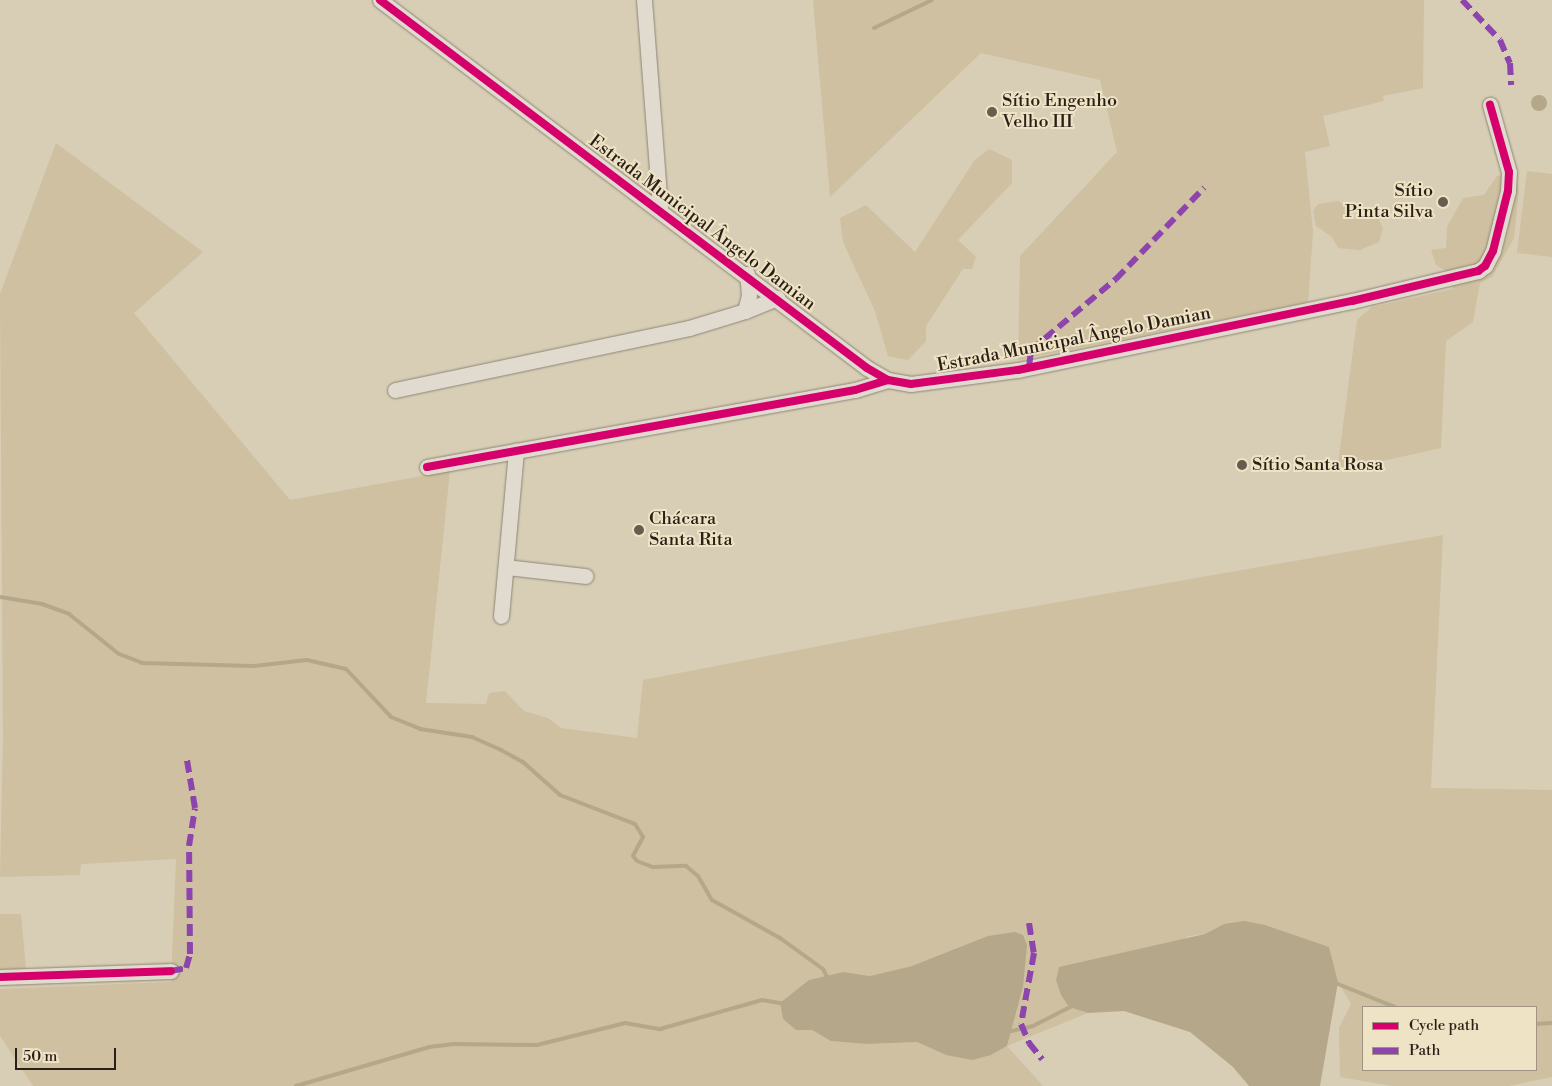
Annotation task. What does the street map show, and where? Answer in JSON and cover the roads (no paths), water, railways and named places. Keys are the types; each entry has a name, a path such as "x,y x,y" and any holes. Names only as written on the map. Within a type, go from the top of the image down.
{"street":[{"name":"Estrada Municipal Ângelo Damian","path":"380,0 660,209 867,368 888,380 911,384 940,382 1018,370 1352,301 1478,271 1485,266 1493,251 1508,191 1509,172 1490,106"},
{"path":"644,0 660,209"},
{"path":"745,311 749,295 746,274"},
{"path":"394,390 656,335 745,311 777,298"},
{"path":"428,467 855,390 888,380"},
{"path":"501,616 516,451"},
{"path":"506,567 585,576"},
{"path":"0,977 171,971"}],"waterway":[{"path":"874,28 932,0"},
{"path":"0,597 42,604 69,614 119,654 142,663 253,666 307,660 346,669 391,717 420,729 472,737 523,762 560,795 635,824 643,837 633,856 637,861 653,867 686,866 698,876 712,900 780,938 823,969 829,981"},
{"path":"1333,982 1393,1006"},
{"path":"296,1086 429,1047 454,1044 537,1045 625,1023 660,1029 762,1000 784,1004"},
{"path":"1007,1032 1033,1026 1072,1006"},
{"path":"1537,1024 1552,1023"}],"place":[{"name":"Sítio Engenho Velho III","path":"992,112"},
{"name":"Sítio Pinta Silva","path":"1443,202"},
{"name":"Sítio Santa Rosa","path":"1242,465"},
{"name":"Chácara Santa Rita","path":"639,530"}]}
